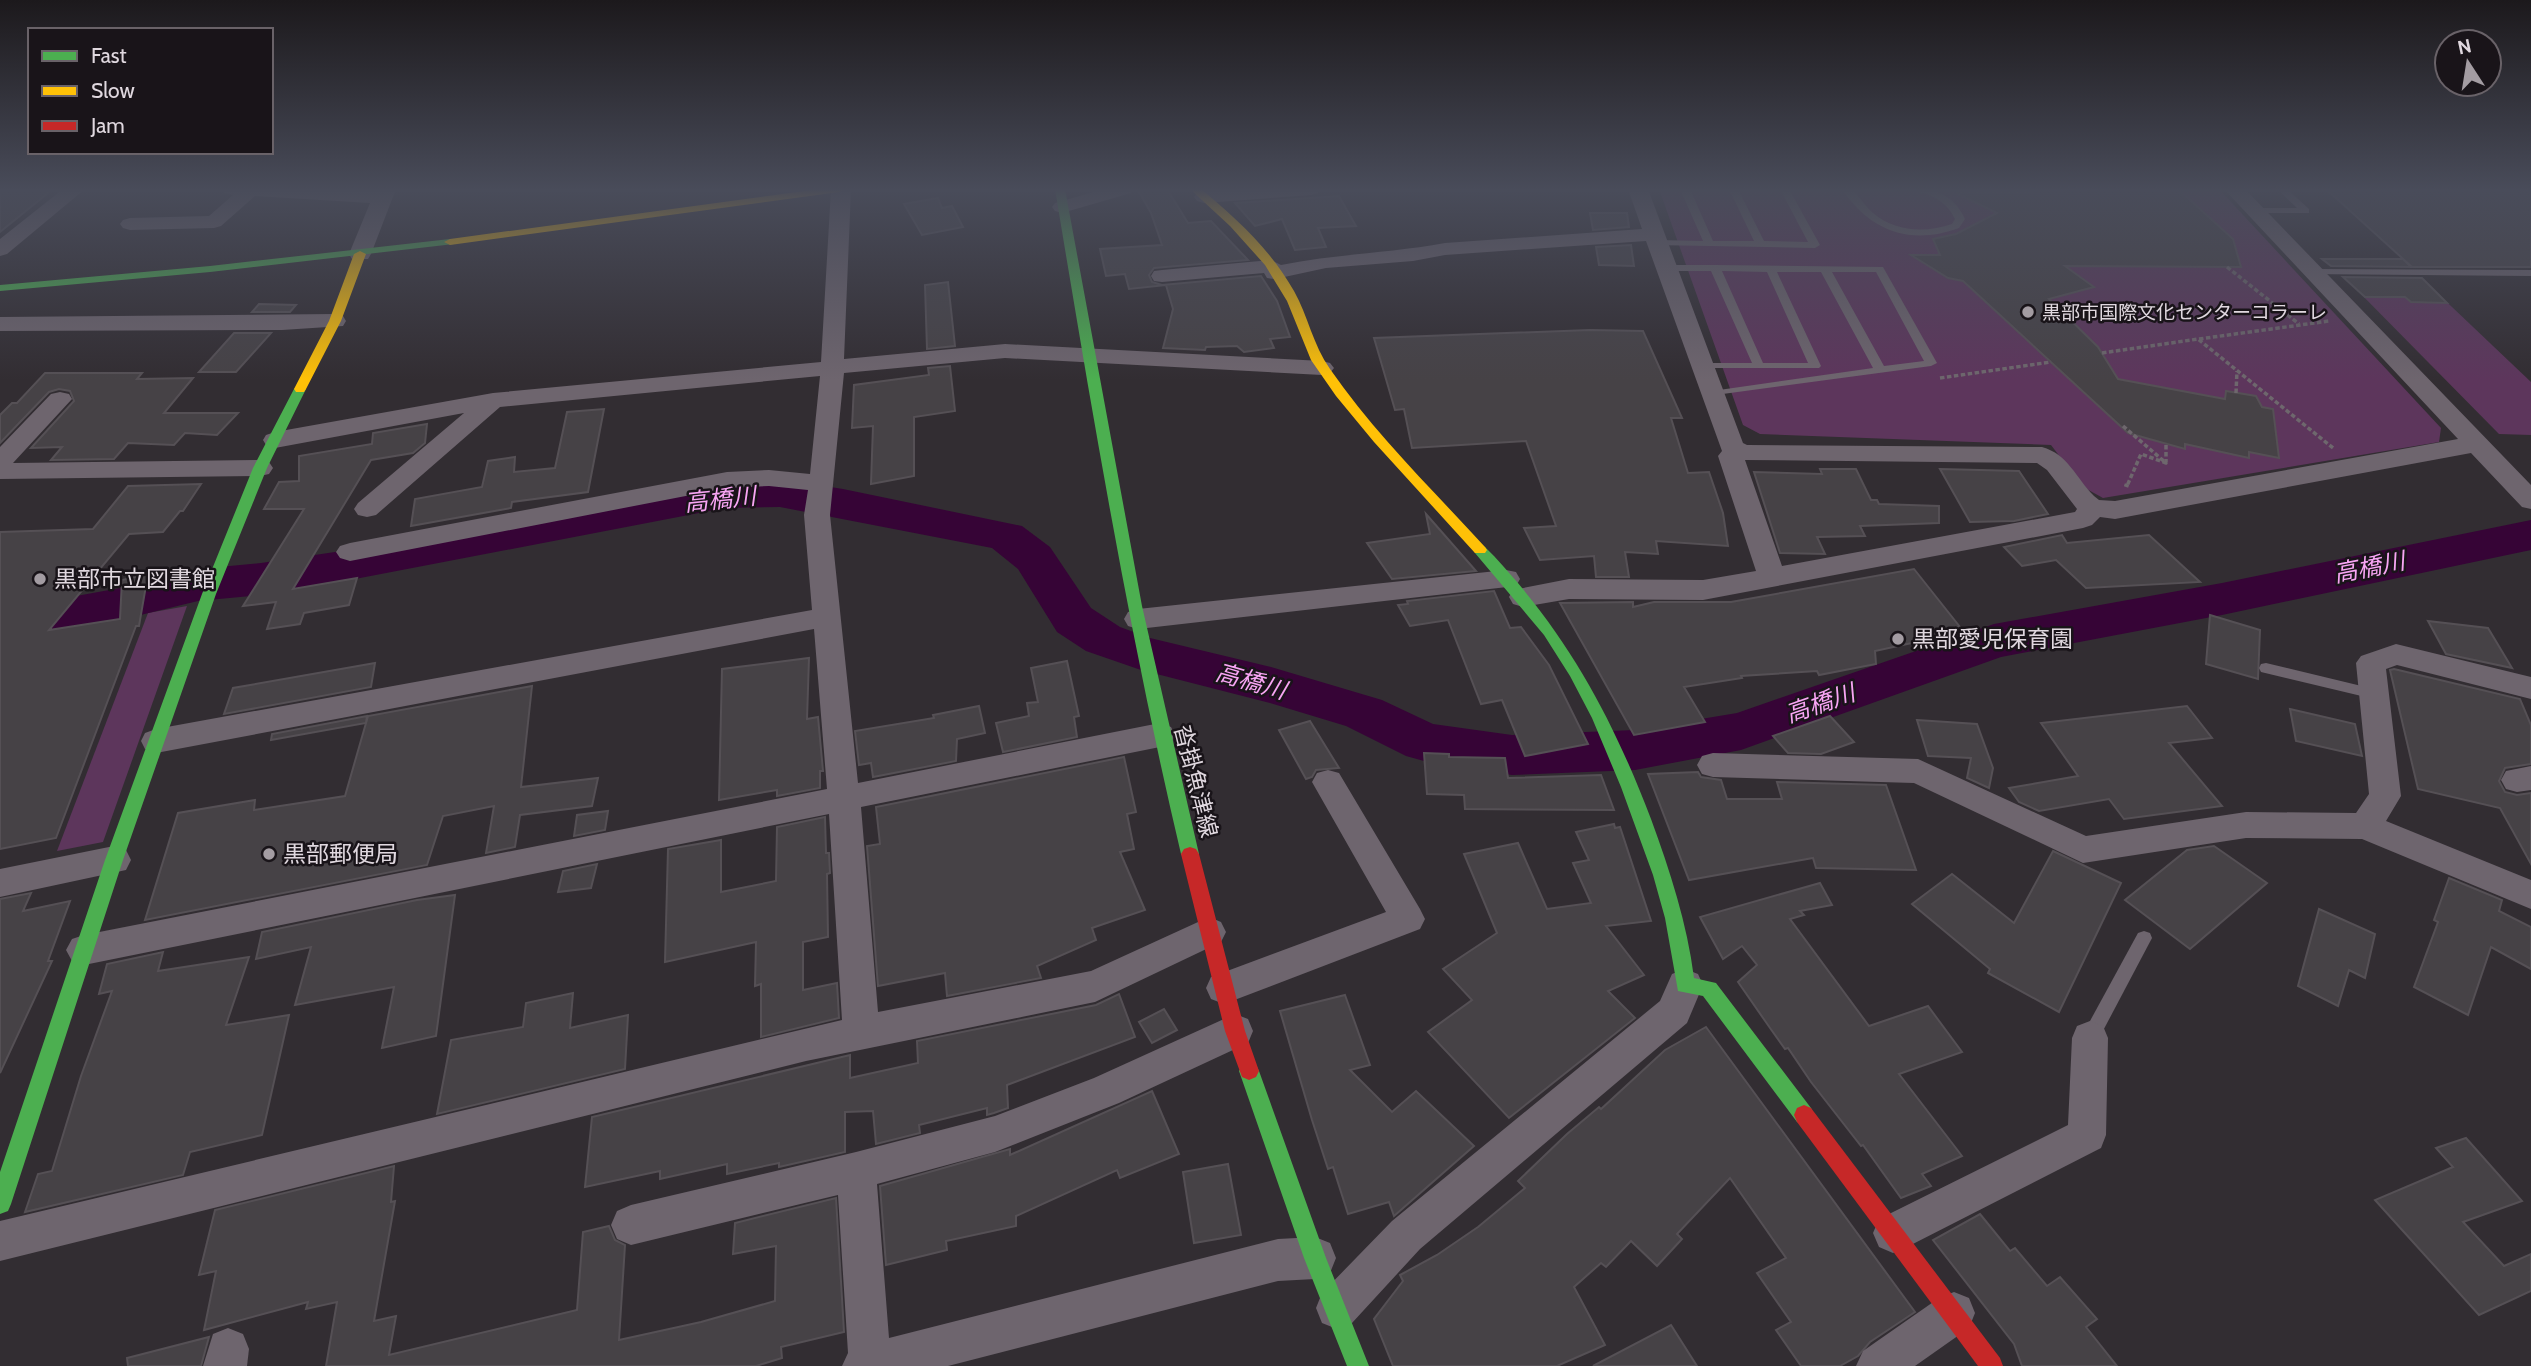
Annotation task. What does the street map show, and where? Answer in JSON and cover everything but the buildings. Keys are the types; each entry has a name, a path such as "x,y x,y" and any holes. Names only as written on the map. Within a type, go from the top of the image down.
{"street":[{"path":"0,288 212,270 369,253"},
{"path":"837,253 831,367 817,515 844,799 861,1033"},
{"name":"沓掛魚津線","path":"1070,253 1160,735 1234,1031 1315,1258 1358,1366"},
{"path":"1256,253 1288,291 1322,368 1394,455 1515,588 1576,672 1621,762 1677,915 1683,949 1685,985 1674,1012 1406,1236 1337,1308"},
{"path":"1162,276 1273,270 1425,253"},
{"path":"1661,253 1731,447 1740,452 1755,454 2042,456 2053,459 2079,501 2104,509"},
{"path":"2294,253 2531,501"},
{"path":"0,1204 114,860 209,594 260,468 335,321 360,254"},
{"path":"0,324 335,321"},
{"path":"275,440 493,400 1005,351 1322,368"},
{"path":"0,462 60,399"},
{"path":"367,509 493,400"},
{"path":"1138,619 1515,588 1703,590 2083,519 2104,509 2476,444"},
{"path":"1740,452 1731,456 1772,578"},
{"path":"0,471 260,468"},
{"path":"350,552 727,480 769,478 822,483"},
{"path":"156,741 826,617"},
{"path":"2365,826 2385,796 2371,663 2396,654 2531,688"},
{"path":"84,950 1160,735"},
{"path":"1713,765 1918,771 2083,850 2246,825 2365,826 2531,895"},
{"path":"1224,988 1408,919 1328,782"},
{"path":"0,883 114,860"},
{"path":"0,1241 806,1044 1095,986 1209,932"},
{"path":"1685,985 1709,989 1992,1366"},
{"path":"631,1225 856,1171 995,1134 1106,1091 1234,1031"},
{"path":"1894,1233 2087,1135 2090,1038"},
{"path":"856,1171 884,1363 1278,1260 1315,1258"},
{"path":"1878,1366 1954,1313"}],"lane":[{"path":"1666,268 1879,270 1931,363 1712,394"},
{"path":"1715,268 1759,366"},
{"path":"1771,269 1821,379"},
{"path":"1825,269 1880,370"},
{"path":"2312,272 2531,273"},
{"path":"1702,366 1815,366"},
{"path":"2266,668 2374,694"},
{"path":"2090,1038 2144,938"}],"path":[{"path":"2227,267 2300,325"},
{"path":"2102,353 2355,317"},
{"path":"2199,339 2356,466"},
{"path":"2236,393 2237,370"},
{"path":"2123,426 2166,463"},
{"path":"2165,445 2166,463"},
{"path":"2104,509 2141,454 2166,463"}],"shaded area":[{"path":"1682,253 2278,253 2441,428 2439,442 2103,498 2083,487 2051,445 1760,434 1743,425"},
{"path":"2354,287 2432,288 2531,382 2531,435 2499,434"},
{"path":"187,606 103,842 57,851 148,613"}],"waterway":[{"name":"高橋川","path":"0,627 120,604 198,585 261,579 355,564 725,494 780,493 1006,536 1034,558 1074,620 1103,639 1141,653 1271,685 1364,713 1424,742 1512,755 1635,750 1741,731 1994,641 2222,599 2531,535"}],"traffic: fast":[{"path":"0,288 354,253"},
{"path":"1071,253 1135,606 1190,854"},
{"path":"0,1204 114,860 209,594 260,468 300,389"},
{"path":"1480,550 1525,599 1549,631 1600,718 1630,787 1662,875 1679,940 1685,985 1709,989 1804,1115"},
{"path":"1249,1071 1315,1258 1358,1366"}],"traffic: slow":[{"path":"1261,253 1279,276 1293,301 1317,360 1340,393 1378,439 1480,550"},
{"path":"300,389 335,321 360,254"}],"traffic: jam":[{"path":"1190,854 1235,1031 1249,1071"},
{"path":"1804,1115 1992,1366"}],"place":[{"name":"黒部市国際文化センターコラーレ","path":"2028,312"},
{"name":"黒部市立図書館","path":"40,579"},
{"name":"黒部愛児保育園","path":"1898,639"},
{"name":"黒部郵便局","path":"269,854"}]}
